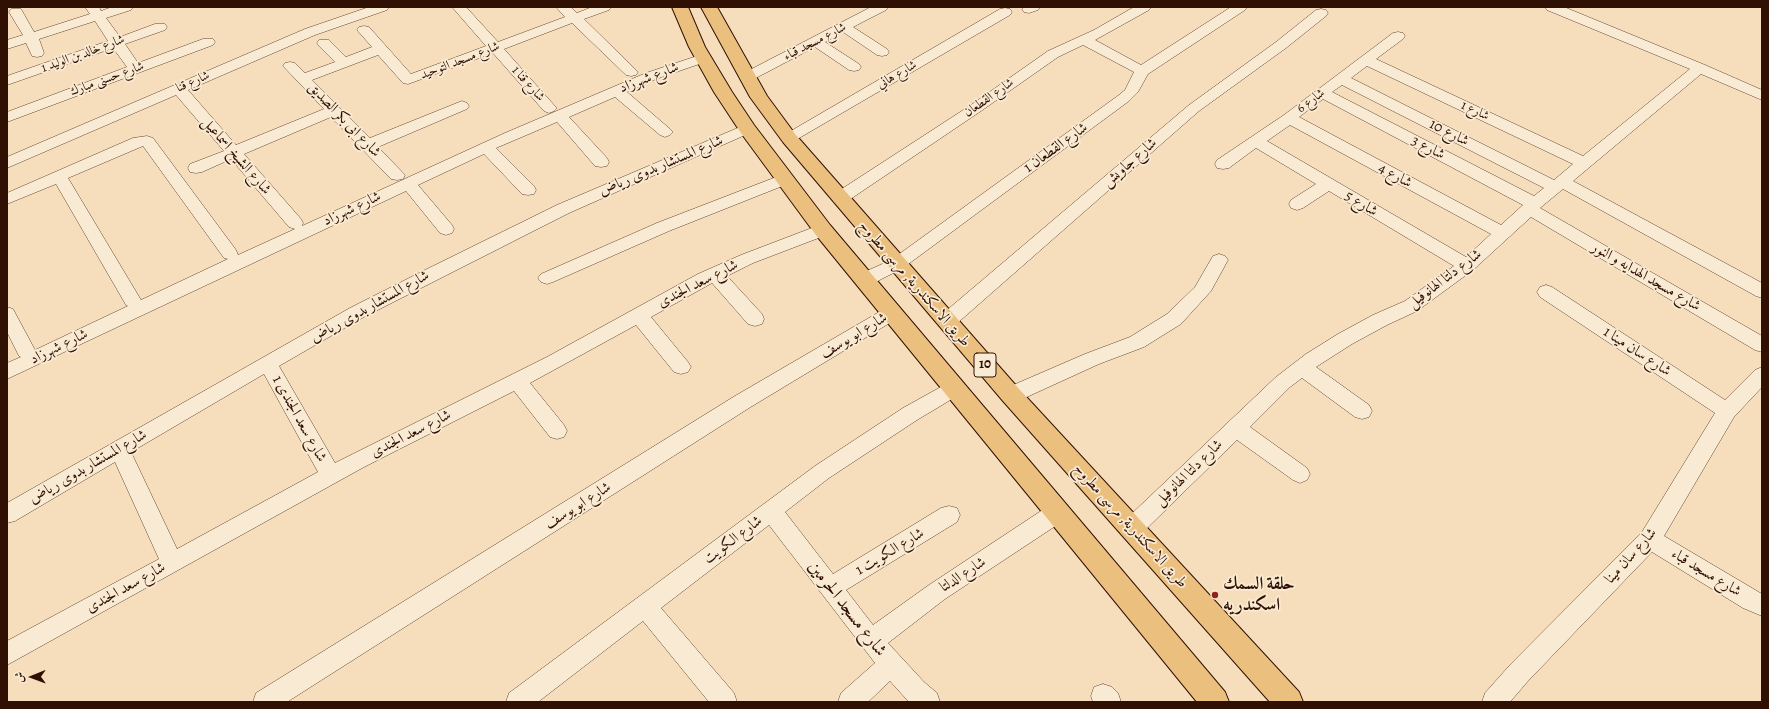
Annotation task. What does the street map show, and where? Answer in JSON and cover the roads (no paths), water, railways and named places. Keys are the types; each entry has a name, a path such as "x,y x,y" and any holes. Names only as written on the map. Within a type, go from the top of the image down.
{"main road":[{"name":"10","path":"680,7 700,52 723,92 747,129 823,230 1215,702"},
{"name":"طريق الاسكندرية, مرسى مطروح","path":"709,7 748,77 773,117 789,138 1011,395 1289,702"}],"street":[{"path":"7,45 31,38 95,11 126,7"},
{"name":"شارع قنا","path":"7,164 178,88 310,32 382,7"},
{"name":"شارع قنا 1","path":"459,7 601,162"},
{"path":"563,7 631,72"},
{"name":"شارع مسجد التوحيد","path":"364,30 408,80 604,7"},
{"path":"850,7 864,16"},
{"name":"شارع مسجد قباء","path":"748,77 881,7"},
{"name":"شارع القطعان","path":"840,198 976,108 1038,64 1144,7"},
{"name":"شارع القطعان 1","path":"864,280 898,264 1124,98 1131,92 1142,71 1240,7"},
{"path":"1552,7 1700,68 1762,96"},
{"path":"95,11 135,69"},
{"path":"16,12 31,38 37,53"},
{"name":"شارع هاني","path":"789,138 1005,12"},
{"name":"شارع جاويش","path":"947,321 1194,108 1281,45 1321,13"},
{"name":"شارع خالد بن الوليد 1","path":"7,81 160,27"},
{"path":"844,27 882,52"},
{"name":"شارع 6","path":"1223,164 1288,118 1398,36"},
{"path":"1084,40 1142,71"},
{"name":"شارع حسنى مبارك","path":"7,117 208,42"},
{"path":"816,42 854,67"},
{"path":"324,43 344,63"},
{"path":"303,79 380,49"},
{"name":"شارع شهرزاد","path":"7,372 37,349 132,300 295,223 486,147 631,72 700,52"},
{"name":"شارع شهرزاد","path":"7,360 37,349 403,179 554,111 617,91 700,52"},
{"name":"شارع 1","path":"1366,60 1584,163"},
{"name":"شارع ابى بكر الصديق","path":"290,66 403,179 446,229"},
{"name":"شارع دلتا الهانوفيل","path":"1132,528 1283,382 1313,359 1345,339 1380,320 1411,306 1467,266 1532,206 1700,68"},
{"name":"شارع 10","path":"1341,79 1559,184"},
{"name":"شارع الشيخ اسماعيل","path":"178,88 295,223"},
{"path":"617,91 665,132"},
{"name":"شارع 3","path":"1322,93 1532,206"},
{"path":"368,145 462,106"},
{"path":"196,168 334,110"},
{"name":"شارع 4","path":"1288,118 1502,233"},
{"name":"شارع المستشار بدوى رياض","path":"7,514 356,313 570,205 747,129"},
{"path":"7,199 139,141 147,141 230,254"},
{"name":"شارع 5","path":"1256,141 1467,266"},
{"path":"486,147 528,190"},
{"path":"59,176 132,300"},
{"path":"547,278 663,227 784,179"},
{"path":"1297,204 1328,184"},
{"path":"1559,184 1762,291"},
{"name":"شارع مسجد الهدايه و النور","path":"1532,206 1762,345"},
{"name":"شارع سعد الجندى","path":"7,654 331,476 517,380 715,274 747,259 823,230"},
{"path":"1011,395 1092,359 1137,342 1174,319 1202,291 1219,260"},
{"path":"715,274 755,319"},
{"name":"شارع سان مينا 1","path":"1546,292 1727,411"},
{"name":"شارع ابو يوسف","path":"265,702 742,402 892,313"},
{"path":"7,314 37,349"},
{"path":"639,315 681,367"},
{"name":"شارع سعد الجندى 1","path":"268,363 331,476"},
{"path":"1302,367 1362,411"},
{"name":"شارع سان مينا","path":"1494,702 1519,673 1650,539 1727,411 1762,375"},
{"path":"517,380 557,431"},
{"name":"شارع الكويت","path":"518,702 822,472 910,414 954,388"},
{"path":"1236,428 1300,474"},
{"path":"119,449 172,563"},
{"name":"شارع مسجد الحرمين","path":"771,511 872,641 915,691 928,702"},
{"name":"شارع الدلتا","path":"872,641 937,592 1058,512"},
{"name":"شارع الكويت 1","path":"830,588 949,516"},
{"name":"شارع مسجد قباء","path":"1650,539 1751,600 1762,605"},
{"path":"646,606 725,702"},
{"path":"850,702 891,664"}],"place":[{"name":"حلقة السمك اسكندريه","path":"1215,595"}]}
